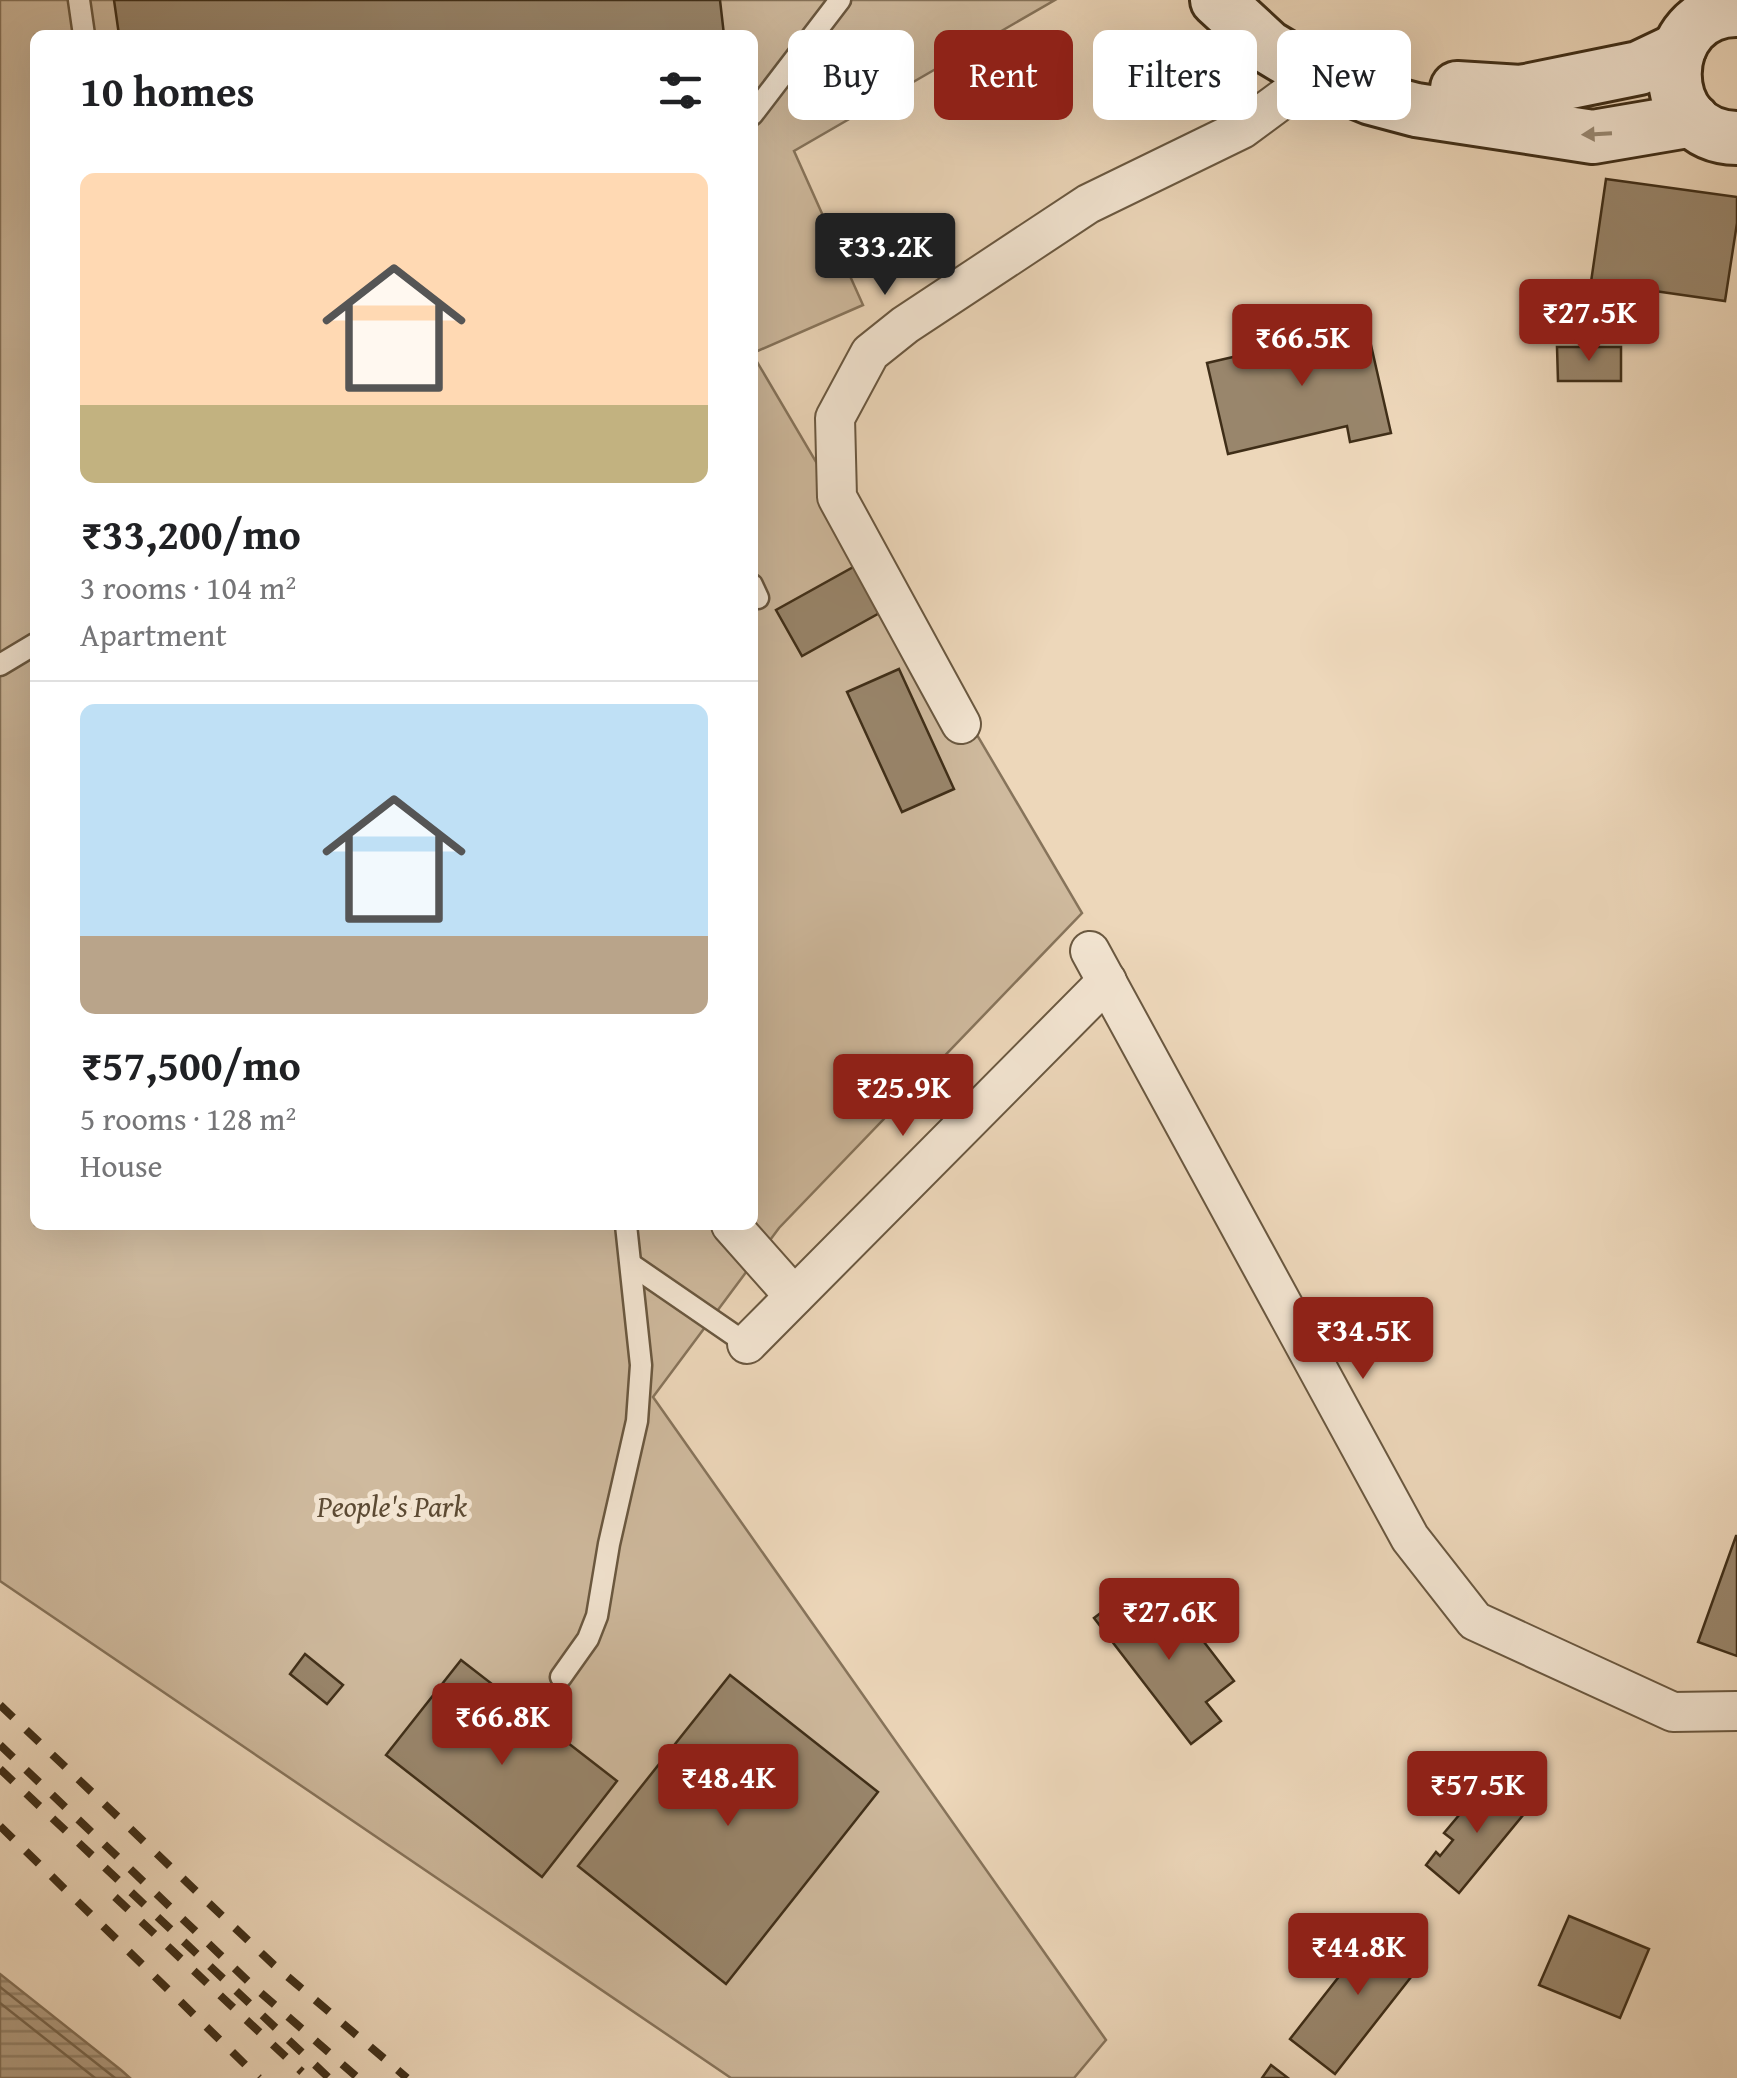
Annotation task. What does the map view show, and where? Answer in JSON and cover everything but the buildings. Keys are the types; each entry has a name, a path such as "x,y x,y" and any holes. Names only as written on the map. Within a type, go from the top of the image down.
{"main road":[{"path":"1217,0 1268,47 1277,50"},
{"path":"1270,0 1296,30"},
{"path":"1715,129 1681,104 1674,86 1674,68 1678,49 1690,30 1708,17 1737,10"},
{"path":"1411,84 1521,92 1639,68 1678,49"},
{"path":"1411,109 1593,137 1715,129"}],"street":[{"path":"961,724 837,497 835,418 870,353 906,325 1088,204 1242,130 1277,102"},
{"path":"747,1344 1099,966 1410,1538 1475,1620 1674,1712 1737,1711"},
{"path":"735,1230 794,1296"}],"lane":[{"path":"79,0 83,30"},
{"path":"758,107 840,0"},
{"path":"0,666 30,647"},
{"path":"561,1677 598,1616 609,1544 637,1421 640,1365 627,1230"},
{"path":"632,1265 747,1344"}],"green space":[{"name":"People's Park","path":"0,0 1055,0 1003,30 934,30 934,70 914,82 914,30 788,30 788,120 848,120 794,151 863,305 758,351 758,30 30,30 30,1230 758,1230 758,363 1082,913 779,1228 653,1397 1106,2040 1074,2078 731,2078 0,1581"}],"water":[{"path":"0,1974 121,2070 130,2078 0,2078"}],"railway":[{"path":"0,1705 274,1965 407,2078"},
{"path":"0,1745 252,1985 358,2078"},
{"path":"0,1769 329,2078"},
{"path":"0,1826 259,2078"},
{"path":"115,1897 302,2072"}]}
